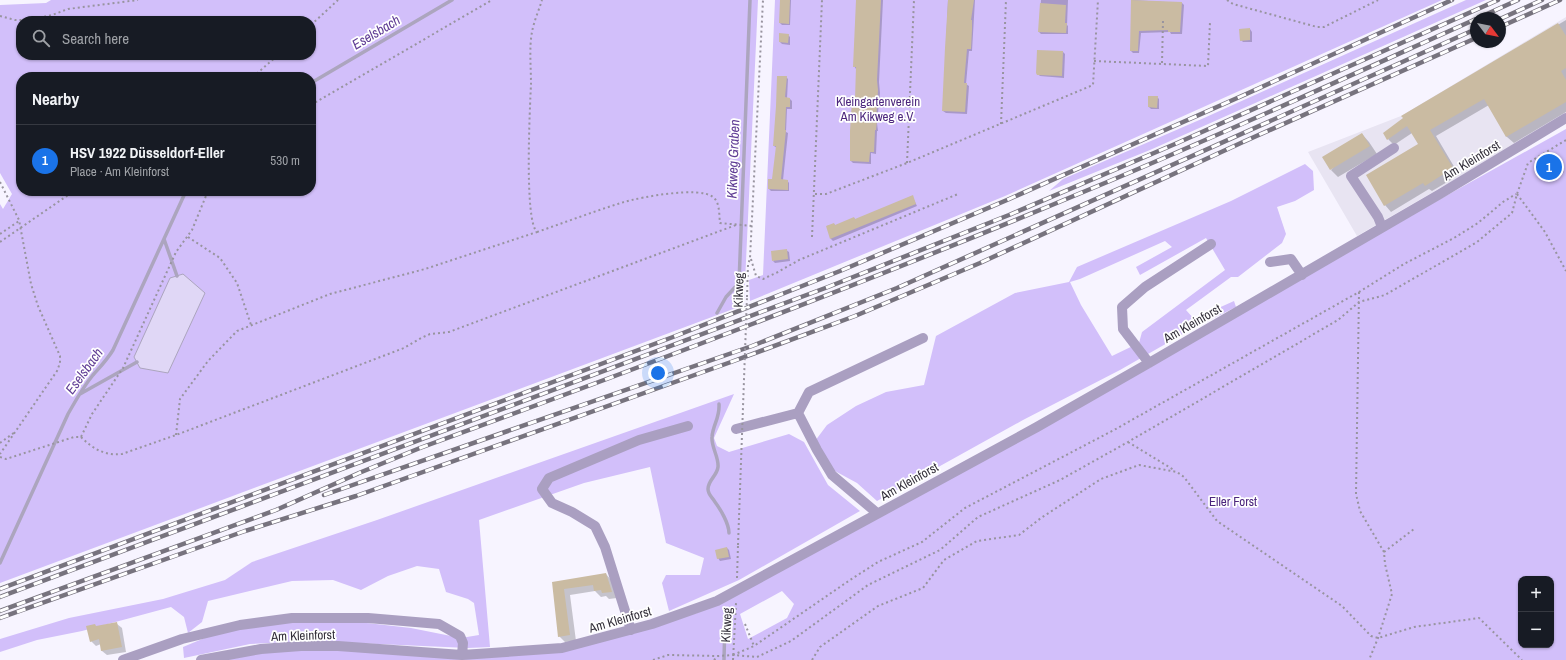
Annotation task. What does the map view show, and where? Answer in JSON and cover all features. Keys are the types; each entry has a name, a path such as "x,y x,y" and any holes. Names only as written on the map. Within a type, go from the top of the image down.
{"street":[{"name":"Am Kleinforst","path":"201,660 261,649 301,646 338,646 462,655 562,648 631,630 696,610 737,592 877,513 1037,427 1302,275 1566,118"},
{"path":"1382,227 1378,217 1351,176 1394,148"},
{"path":"1149,363 1122,329 1122,307 1145,287 1211,244"},
{"path":"1270,262 1291,259 1298,267 1302,275"},
{"path":"736,429 798,413 809,392 923,338"},
{"path":"798,413 832,475 877,513"},
{"path":"631,630 605,547 595,526 572,512 552,503 542,489 549,478 639,440 688,426"},
{"path":"123,660 182,639 240,624 292,618 368,618 439,624 460,636 463,643 462,655"}],"path":[{"path":"47,16 68,9 138,0"},
{"path":"316,20 338,0"},
{"path":"316,102 492,0"},
{"path":"537,232 532,221 528,131 531,98 532,33 542,0"},
{"name":"Kikweg","path":"737,581 748,265 750,258 752,226 763,0"},
{"path":"812,237 822,0"},
{"path":"907,163 914,0"},
{"path":"1001,124 1006,0"},
{"path":"814,194 826,194 907,163 1093,86 1098,0"},
{"path":"1227,0 1233,4 1317,27 1324,27 1378,0"},
{"path":"0,16 16,20"},
{"path":"1162,63 1163,21"},
{"path":"1094,61 1208,66 1210,22"},
{"path":"259,72 272,60"},
{"path":"653,660 668,655 733,655 757,657 791,641 868,585 940,550 978,517 1060,480 1338,320 1359,302 1385,295 1476,242 1512,213 1528,163 1566,140"},
{"path":"0,182 19,220 31,284 38,306 60,356 60,363 57,371 0,456 6,459 74,437 81,437 96,450 115,454 140,448 404,348 430,334 449,332 736,225"},
{"path":"176,435 180,399 208,361 237,331 330,294 425,269 625,202 679,192 707,193 715,198 719,206 720,223 752,226"},
{"path":"750,258 756,276 763,279 799,260 958,194"},
{"path":"1517,194 1545,232 1566,270"},
{"path":"733,655 754,646 878,562 922,542 965,508 1114,430 1359,292 1404,264 1466,231 1503,202 1517,194"},
{"path":"0,242 67,196"},
{"path":"81,437 92,414 123,368 176,252 192,230 206,196"},
{"path":"0,234 19,220"},
{"path":"188,237 220,258 237,283 251,325"},
{"path":"1359,292 1356,494 1360,511 1384,552 1385,564 1392,594 1378,638 1369,660"},
{"path":"0,443 16,430"},
{"path":"1128,442 1184,477 1217,521 1342,606 1372,636 1378,638 1414,627 1479,618 1522,660"},
{"path":"812,660 820,647 878,606 923,588 944,560 977,541 1019,535 1041,518 1102,479 1138,465 1177,472"},
{"path":"1384,552 1414,529"},
{"name":"Kikweg","path":"733,660 737,592"},
{"path":"745,624 754,646"},
{"path":"714,660 718,656"}],"shaded area":[{"path":"1566,17 1566,115 1357,236 1308,152 1401,116"},
{"path":"183,274 205,293 168,373 140,368 134,357 170,278"}],"green space":[{"path":"51,0 758,0 744,305 0,583 0,204 3,209 12,194 0,173 0,5 46,3"},
{"name":"Kleingartenverein Am Kikweg e.V.","path":"775,0 1442,0 1005,196 750,301 749,280 763,275"},
{"path":"1466,0 1486,0 1150,150 1049,191 1063,179 1204,118"},
{"name":"Eller Forst","path":"1566,129 1566,660 209,660 302,648 562,652 697,613","holes":["782,591 794,604 787,618 748,639 740,614"]},
{"path":"1305,164 1313,171 1314,190 1295,201 1277,207 1286,234 1282,243 1238,277 1231,277 1186,310 1194,319 1234,301 1236,307 1190,330 1120,370 1023,420 877,501 857,483 833,470 815,441 827,425 856,406 886,392 924,385 936,336 1015,293 1069,282 1077,267 1231,201","holes":["1206,238 1225,270 1142,332 1139,343 1112,356 1081,305 1070,282 1080,279 1165,241 1172,247 1136,267 1140,275"]},
{"path":"734,394 714,438 717,446 729,452 789,434 804,442 828,485 860,511 739,580 669,611 662,583 666,575 700,575 704,558 666,543 650,467 584,483 479,520 490,647 468,648 310,641 250,644 184,658 183,647 219,632 323,618 411,628 461,638 479,635 474,603 468,599 446,592 439,569 417,566 388,576 361,590 333,580 292,581 208,601 202,622 188,633 184,617 171,607 82,631 37,640 0,652 0,639 69,618 163,599 225,580 252,562 377,520"}],"building":[{"path":"780,0 790,0 789,24 779,23"},
{"path":"856,0 881,0 877,80 877,121 874,152 870,152 869,162 850,161 852,99 855,99 856,67 853,67"},
{"path":"948,0 974,0 971,20 971,49 967,49 964,83 967,83 965,112 942,111"},
{"path":"1131,0 1182,2 1180,32 1168,32 1168,30 1139,31 1138,51 1130,51"},
{"path":"1040,3 1066,5 1066,33 1038,32"},
{"path":"1558,23 1566,36 1566,68 1561,71 1566,80 1566,102 1506,137 1484,99 1430,130 1453,168 1425,186 1423,183 1384,206 1366,175 1418,144 1407,126 1387,140 1383,133 1403,118 1401,116"},
{"path":"1250,28 1250,40 1240,41 1239,29"},
{"path":"779,33 789,34 788,43 779,42"},
{"path":"1037,50 1063,51 1062,76 1037,75"},
{"path":"777,76 787,76 785,97 790,98 790,107 786,107 786,130 781,179 788,180 788,190 768,189 768,179 772,179 776,146 773,146"},
{"path":"1148,96 1158,96 1157,108 1148,107"},
{"path":"1362,133 1370,146 1330,170 1322,157"},
{"path":"1554,157 1560,167 1546,177 1539,167"},
{"path":"913,195 916,204 830,239 826,226 834,223 835,225 854,217 855,219"},
{"path":"787,249 788,259 772,261 771,251"},
{"path":"727,547 729,557 717,559 715,550"},
{"path":"606,573 612,592 602,593 601,590 594,591 593,585 564,589 570,635 558,637 552,582"},
{"path":"117,622 122,647 101,651 99,639 90,642 86,626 95,624 96,626"}],"waterway":[{"name":"Eselsbach","path":"316,80 452,0"},
{"name":"Kikweg Graben","path":"717,313 726,297 739,283 750,0"},
{"name":"Eselsbach","path":"0,563 68,414 86,384 113,350 184,196"},
{"path":"164,239 177,276"},
{"path":"80,394 137,362"},
{"name":"Kikweg Graben","path":"719,404 712,437 718,467 709,483 708,491 724,517 728,525 729,533"},
{"name":"Kikweg Graben","path":"724,660 725,617"}],"railway":[{"path":"0,589 673,337 840,271 1007,200 1244,95 1452,0"},
{"path":"0,597 828,287 1009,215 1175,144 1498,0"},
{"path":"1491,12 1518,0"},
{"path":"1506,16 1542,0"},
{"path":"1506,24 1560,0"},
{"path":"0,611 276,510 420,448 672,355 922,258 1186,149 1470,22"},
{"path":"324,495 752,346 897,288 1470,32"},
{"path":"0,618 245,531 356,496 855,316 980,263 1243,142 1470,41"}],"place":[{"name":"HSV 1922 Düsseldorf-Eller","path":"1549,167"}]}
